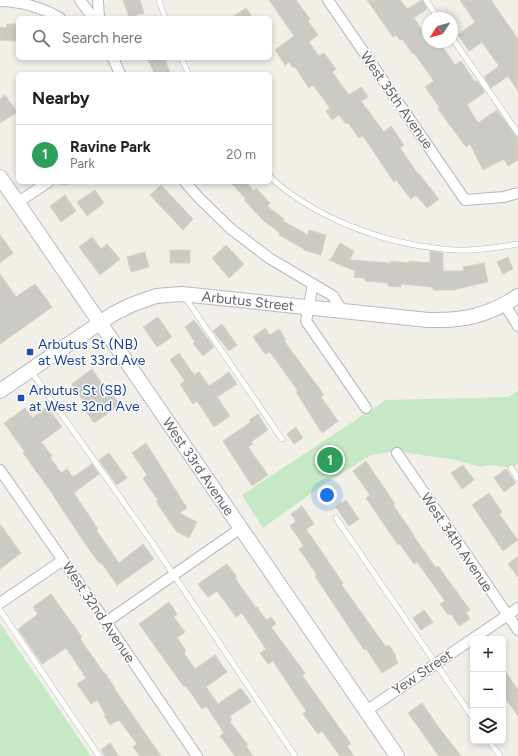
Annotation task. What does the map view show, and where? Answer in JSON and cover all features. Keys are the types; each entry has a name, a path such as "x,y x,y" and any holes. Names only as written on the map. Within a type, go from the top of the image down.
{"street":[{"path":"80,0 92,16"},
{"path":"98,0 99,16"},
{"name":"West 35th Avenue","path":"328,0 466,200 504,197 518,193"},
{"path":"0,1 8,1 30,6 56,16"},
{"path":"114,60 119,72"},
{"name":"West 33rd Avenue","path":"0,177 397,756"},
{"path":"17,203 45,184"},
{"path":"187,184 231,229 269,258 333,296 343,312"},
{"path":"313,284 306,321 366,408"},
{"name":"Arbutus Street","path":"0,391 113,314 131,305 156,296 182,294 343,312 428,320 451,320 476,316 505,305 518,296"},
{"path":"505,305 518,326"},
{"name":"West 34th Avenue","path":"397,453 518,630"},
{"name":"West 32nd Avenue","path":"0,470 197,756"},
{"path":"106,622 241,528"},
{"path":"0,603 63,560"},
{"name":"Yew Street","path":"366,711 518,608"}],"lane":[{"path":"158,0 164,16"},
{"path":"426,0 434,12"},
{"path":"458,47 518,133"},
{"path":"182,60 188,72"},
{"path":"272,179 280,186 316,210 365,232 443,249 479,249 518,244"},
{"path":"182,294 282,439"},
{"path":"30,370 174,576 295,756"},
{"path":"511,468 518,478"},
{"path":"336,518 470,714"},
{"path":"0,610 99,756"},
{"path":"491,744 500,756"}],"green space":[{"path":"518,391 518,464 511,468 491,465 480,467 456,460 395,451 371,455 320,487 263,528 242,495 386,400 508,397"},
{"path":"0,623 91,756 0,756"}],"building":[{"path":"123,0 140,0 144,13 129,16"},
{"path":"269,0 296,0 310,19 308,21 318,35 309,42 319,56 324,53 336,69 332,72 349,95 361,87 368,97 361,101 384,132 391,126 404,145 400,148 418,174 439,199 427,208 416,195 411,199 396,180 394,182 363,136 359,138 348,123 346,124 339,115 332,120 326,111 330,108 313,85 309,88 295,67 293,68 289,62 285,65 275,50 294,36"},
{"path":"367,0 400,0 407,9 422,0 427,9 414,18 422,30 422,48 443,48 455,65 461,61 475,82 477,81 485,92 467,105 478,123 497,110 518,137 518,160 508,166 504,159 483,170 470,144 466,147 438,109 440,108 425,87 434,81 402,39 400,40 396,35 393,37"},
{"path":"460,0 491,0 518,39 518,91 508,76 491,88 484,77 499,66 482,42 469,51 458,35 475,22"},
{"path":"246,8 252,16 234,16"},
{"path":"7,24 16,24 16,41 0,40 0,27 6,28"},
{"path":"148,60 165,60 170,72 154,72"},
{"path":"5,95 16,113 0,123 0,99"},
{"path":"232,184 248,184 254,191 256,188 270,203 267,206 284,219 283,221 308,235 309,230 326,235 321,255 304,250 279,235 280,233 264,221 244,200 246,199"},
{"path":"161,185 193,219 183,230 150,195"},
{"path":"95,190 104,203 87,216 77,202"},
{"path":"65,195 76,211 61,222 50,206"},
{"path":"0,235 13,253 0,263"},
{"path":"92,237 101,249 107,244 120,259 100,275 79,247"},
{"path":"340,243 354,251 350,260 391,263 391,261 409,263 409,261 430,263 430,251 443,253 443,271 464,271 463,267 484,263 488,282 456,290 433,290 433,287 401,284 401,287 388,286 388,283 365,281 365,278 354,277 355,271 329,260"},
{"path":"226,245 244,264 229,278 212,258"},
{"path":"170,250 190,250 190,263 170,263"},
{"path":"145,252 149,267 131,272 127,257"},
{"path":"508,257 513,269 503,274 497,262"},
{"path":"0,274 16,297 35,284 52,307 0,344"},
{"path":"158,317 172,337 157,347 143,327"},
{"path":"194,320 214,347 203,356 193,343 195,342 185,327"},
{"path":"222,324 237,345 229,351 213,331"},
{"path":"265,328 270,335 279,329 286,340 284,341 324,395 321,397 338,421 322,433 296,392 298,391 270,352 265,354 253,337"},
{"path":"179,353 194,375 199,372 209,386 229,372 237,384 217,397 230,416 214,427 197,401 193,404 180,384 185,381 170,360"},
{"path":"92,369 107,391 109,389 120,405 94,423 85,410 88,407 72,384"},
{"path":"47,407 62,427 41,442 52,456 50,457 61,473 67,469 73,477 92,464 99,474 74,493 98,529 96,530 119,563 143,544 154,559 117,585 101,562 99,563 88,548 54,496 23,453 25,452 4,423 25,408 32,418"},
{"path":"258,414 268,430 251,442 253,444 248,447 268,475 252,486 223,441 251,422 249,420"},
{"path":"296,427 303,438 294,444 287,434"},
{"path":"146,443 187,508 179,513 197,522 189,538 177,532 156,502 158,500 143,479 147,475 132,453"},
{"path":"109,453 127,478 117,485 99,460"},
{"path":"366,461 395,504 393,505 436,568 438,566 470,610 466,613 470,619 459,626 451,614 448,615 440,604 445,601 417,562 414,564 400,544 398,545 366,498 370,495 353,471"},
{"path":"463,465 474,480 462,489 451,473"},
{"path":"506,469 516,483 504,492 494,478"},
{"path":"489,493 502,512 499,514 518,540 503,551 472,505"},
{"path":"346,500 359,519 349,526 336,507"},
{"path":"302,506 314,524 306,529 343,583 341,584 386,647 389,645 396,656 395,657 398,663 382,673 366,649 364,650 299,549 304,546 290,526 296,521 291,514"},
{"path":"0,524 21,553 0,569"},
{"path":"518,556 518,577 508,564"},
{"path":"227,564 256,608 257,607 266,620 271,617 276,624 271,627 305,673 302,675 351,744 347,746 354,756 340,756 322,731 318,734 303,714 306,711 273,661 268,664 260,653 266,649 242,613 236,617 217,591 208,597 198,584"},
{"path":"51,594 82,637 80,639 105,673 161,756 140,756 133,747 137,744 119,720 110,725 97,700 91,704 77,684 86,678 66,648 42,664 18,629 38,614 33,607"},
{"path":"169,602 177,614 174,617 185,632 177,638 186,651 184,653 195,669 215,655 227,672 206,687 218,704 241,688 251,702 230,716 232,720 230,722 248,745 246,746 253,756 235,756 220,736 224,733 206,706 202,709 186,686 184,687 139,624"},
{"path":"424,610 433,622 421,630 413,618"},
{"path":"506,672 518,690 518,716 506,699"},
{"path":"422,703 461,756 439,756 408,713"},
{"path":"110,743 119,756 105,756 101,750"}],"place":[{"name":"Arbutus St (NB) at West 33rd Ave","path":"30,352"},
{"name":"Arbutus St (SB) at West 32nd Ave","path":"21,398"},
{"name":"Ravine Park","path":"330,460"}]}
